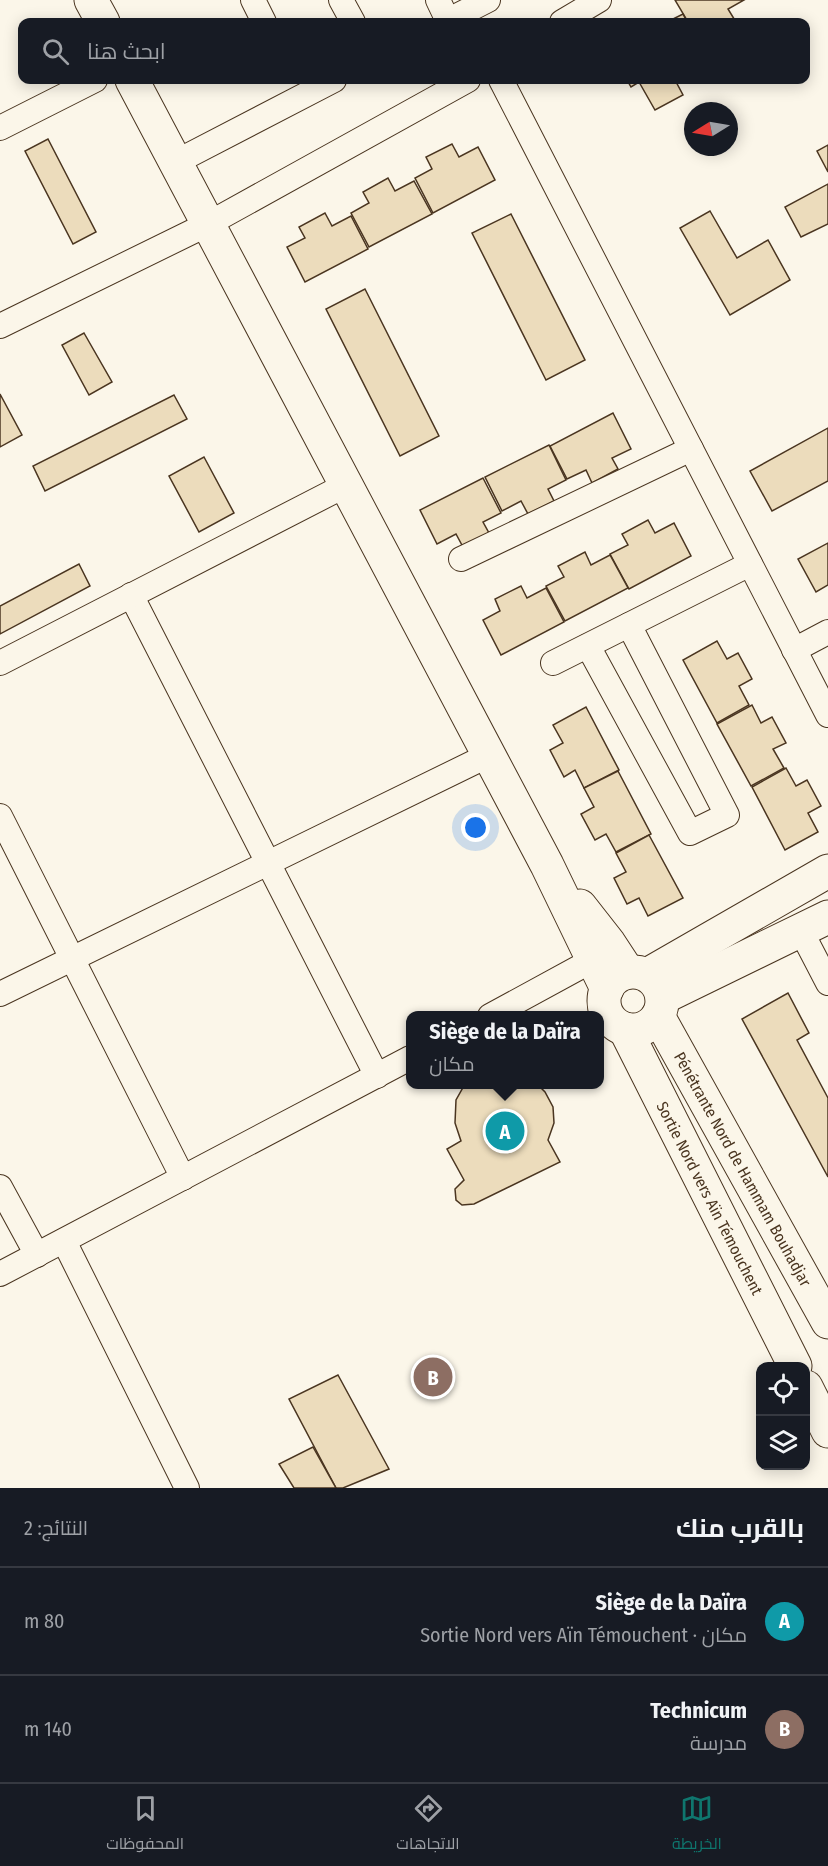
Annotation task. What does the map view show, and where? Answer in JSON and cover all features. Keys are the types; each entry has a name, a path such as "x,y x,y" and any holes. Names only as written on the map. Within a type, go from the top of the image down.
{"main road":[{"path":"91,0 101,18"},
{"path":"134,84 547,865 591,961 640,990"},
{"path":"547,865 609,943 640,990 652,1023 643,1028 625,1029"},
{"path":"640,990 828,871"},
{"path":"640,990 814,924"},
{"name":"Sortie Nord vers Aïn Témouchent","path":"640,990 604,997 607,1013 625,1029 793,1362"},
{"name":"Pénétrante Nord de Hammam Bouhadjar","path":"640,990 828,1322"},
{"path":"810,1395 828,1431"}],"street":[{"path":"253,0 262,18"},
{"path":"341,0 351,18"},
{"path":"444,14 488,0"},
{"path":"569,18 599,0"},
{"path":"0,128 87,84"},
{"path":"176,162 297,88 316,84"},
{"path":"0,326 208,224 461,84"},
{"path":"503,84 828,715"},
{"path":"462,559 691,448"},
{"path":"0,663 346,485"},
{"path":"553,663 750,564"},
{"path":"131,595 377,1076"},
{"path":"588,646 690,833 727,815 629,626"},
{"path":"794,650 828,632"},
{"path":"0,994 489,755"},
{"path":"0,816 74,958 183,1178"},
{"path":"814,924 828,983"},
{"path":"499,1011 591,961"},
{"path":"0,1274 406,1061"},
{"path":"0,1187 36,1255"},
{"path":"64,1241 187,1488"}],"building":[{"path":"675,0 744,0 728,9 734,18 686,18"},
{"path":"640,84 677,84 683,95 655,110"},
{"path":"48,139 96,232 73,244 25,151"},
{"path":"452,144 459,157 478,147 495,180 433,213 415,178 432,169 426,157"},
{"path":"828,145 828,172 817,151"},
{"path":"388,178 395,191 414,181 432,214 369,247 351,213 369,203 363,192"},
{"path":"828,184 828,224 801,237 785,207"},
{"path":"710,211 737,258 768,240 790,280 730,315 680,228"},
{"path":"325,213 332,226 351,216 368,249 305,282 287,247 305,238 299,227"},
{"path":"511,214 585,360 546,380 472,233"},
{"path":"365,289 439,436 400,456 326,309"},
{"path":"84,333 112,382 89,395 62,345"},
{"path":"0,394 22,435 0,447"},
{"path":"174,395 187,419 45,491 33,466"},
{"path":"613,413 631,449 612,458 618,469 592,483 586,470 567,479 550,446"},
{"path":"828,428 828,481 772,511 750,471"},
{"path":"549,445 566,480 548,489 554,501 528,514 521,501 502,511 485,477"},
{"path":"204,457 234,513 199,532 169,476"},
{"path":"483,478 501,513 483,522 489,533 463,547 456,534 437,544 420,510"},
{"path":"648,520 655,533 674,523 691,556 629,589 610,554 628,545 622,534"},
{"path":"828,543 828,585 816,592 798,559"},
{"path":"585,552 591,565 610,555 628,588 565,621 546,586 564,577 558,566"},
{"path":"79,564 90,586 0,634 0,606"},
{"path":"521,586 527,598 546,588 564,622 501,655 483,620 500,611 495,599"},
{"path":"717,641 727,659 738,653 752,679 739,686 749,705 717,723 683,660"},
{"path":"752,705 761,723 772,717 786,743 773,749 784,768 751,786 717,724"},
{"path":"586,707 619,770 584,788 575,770 564,777 550,750 563,743 553,725"},
{"path":"786,768 796,786 807,780 821,806 808,813 818,832 785,850 752,787"},
{"path":"618,771 651,834 616,852 606,834 595,840 581,814 594,807 584,788"},
{"path":"649,835 683,898 648,916 639,898 627,904 614,878 626,872 616,853"},
{"path":"788,993 809,1033 797,1040 828,1098 828,1177 742,1019"},
{"path":"462,1089 542,1089 553,1107 554,1123 548,1140 560,1162 474,1204 462,1205 456,1200 455,1189 464,1180 447,1149 461,1141 455,1123 456,1100"},
{"path":"338,1375 389,1469 343,1488 336,1488 289,1399"},
{"path":"313,1447 336,1488 294,1488 279,1464"}],"place":[{"name":"Siège de la Daïra","path":"505,1131"},
{"name":"Technicum","path":"433,1377"}]}
